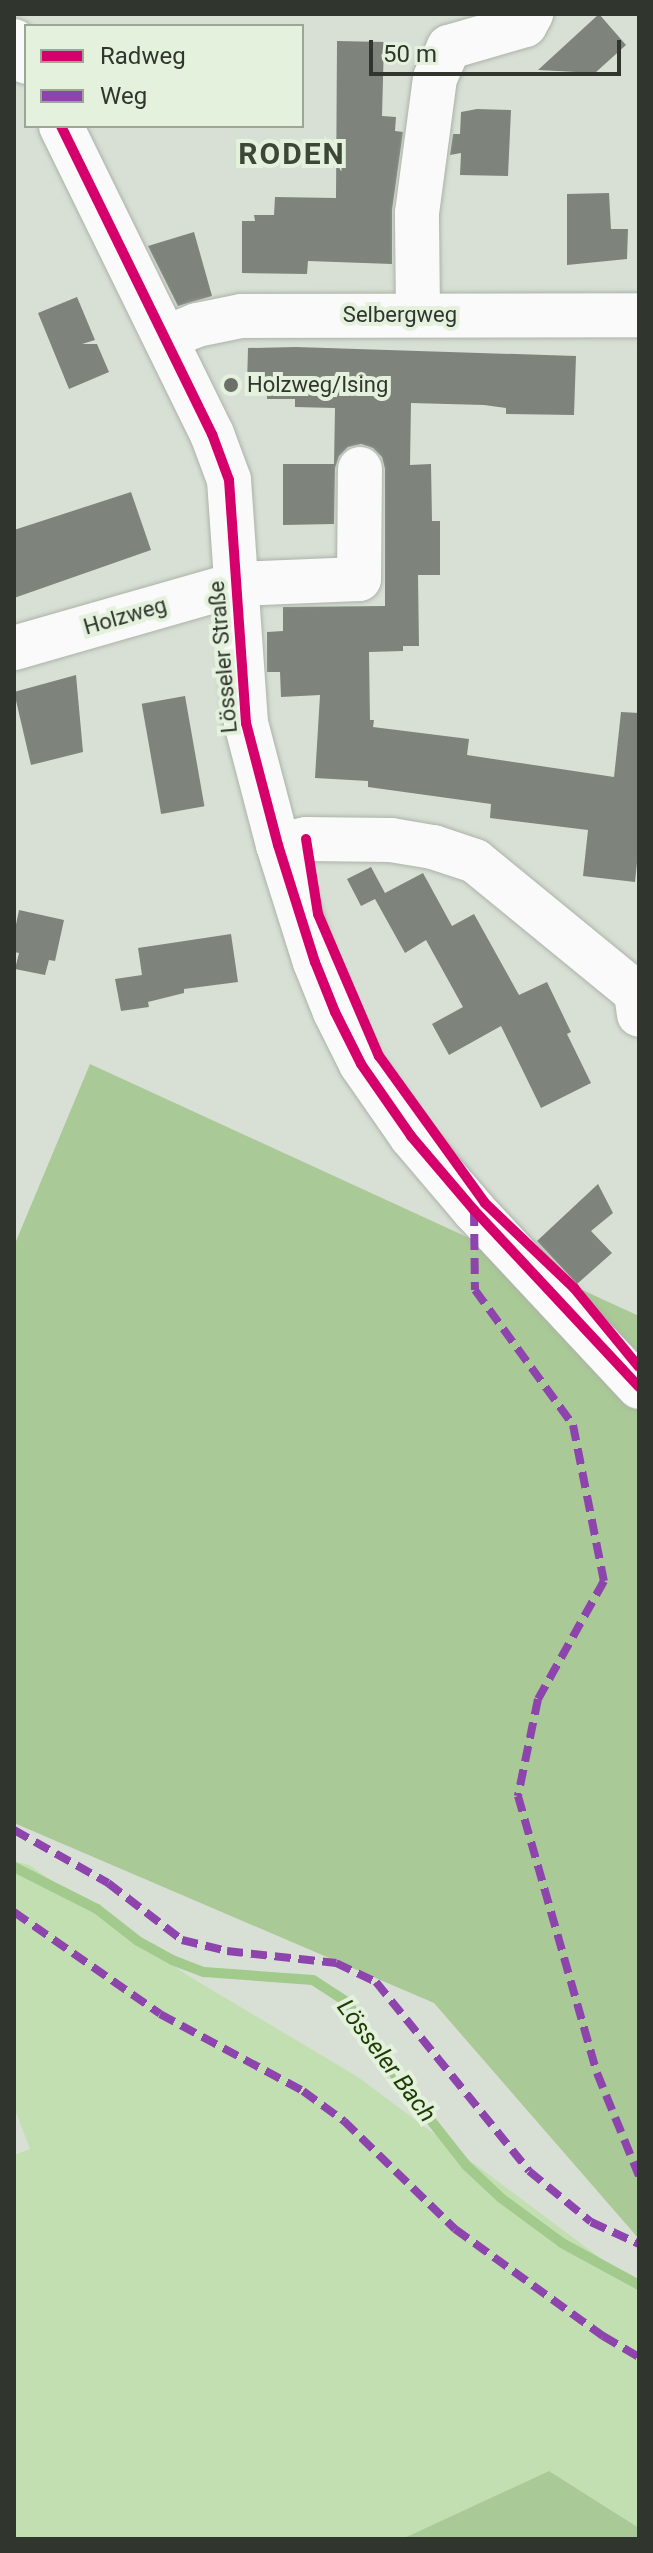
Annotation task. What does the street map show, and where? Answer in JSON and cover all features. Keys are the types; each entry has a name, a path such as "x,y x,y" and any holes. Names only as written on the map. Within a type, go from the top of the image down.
{"street":[{"path":"418,314 417,213 435,78 449,47 525,25 531,14"},
{"path":"14,41 24,58"},
{"name":"Lösseler Straße","path":"62,128 212,434 229,480 246,723 278,845 315,962 335,1012 361,1064 386,1103 474,1210 639,1387"},
{"name":"Selbergweg","path":"165,338 197,325 241,316 639,315"},
{"name":"Lösseler Straße","path":"237,584 359,579 360,469"},
{"name":"Holzweg","path":"14,648 237,584"},
{"path":"278,845 306,839 391,840 433,847 475,861 638,1000"}],"green space":[{"path":"90,1064 639,1316 639,2239 434,2003 14,1823 14,1246"},
{"path":"14,1861 29,1865 187,1975 358,2077 639,2287 639,2528 549,2471 402,2539 14,2539 14,2155 30,2149 14,2107"},
{"path":"549,2471 639,2528 639,2539 402,2539"}],"building":[{"path":"599,14 626,45 595,73 538,70"},
{"path":"337,41 384,42 382,116 396,117 395,131 403,132 392,210 392,264 308,261 307,274 242,273 242,221 255,221 254,215 274,215 275,197 336,198"},
{"path":"511,110 508,176 460,175 461,153 450,155 453,134 460,134 461,112"},
{"path":"609,193 611,229 628,229 627,259 567,265 567,194"},
{"path":"194,232 212,296 178,306 148,246"},
{"path":"77,297 95,340 82,344 97,344 109,372 69,389 38,313"},
{"path":"248,348 576,356 574,415 506,414 506,408 484,405 411,403 410,465 431,464 432,521 440,521 440,575 418,575 419,646 403,646 403,651 369,652 370,720 374,720 373,727 469,739 467,755 614,777 621,712 639,713 639,843 635,882 583,876 588,830 490,818 491,804 368,787 368,781 315,778 320,695 281,697 280,672 267,672 267,632 283,631 283,607 385,606 385,469 382,457 373,448 361,444 348,447 339,456 335,468 334,524 283,525 283,464 334,464 335,408 295,407 295,399 267,399 267,385 247,385"},
{"path":"131,492 151,550 14,598 14,530"},
{"path":"76,675 83,752 31,765 14,692"},
{"path":"185,696 204,806 161,814 142,704"},
{"path":"371,867 385,893 423,873 452,926 474,914 519,995 547,982 571,1032 567,1034 591,1083 541,1108 501,1026 449,1055 432,1024 463,1007 426,940 405,953 375,899 361,906 347,879"},
{"path":"19,910 64,920 55,961 49,960 45,975 15,969 19,953 14,952 14,934"},
{"path":"231,934 238,982 184,989 184,993 148,1002 149,1007 121,1011 115,979 142,975 138,948"},
{"path":"598,1184 613,1213 591,1231 612,1253 577,1284 537,1241"}],"waterway":[{"name":"Lösseler Bach","path":"14,1867 97,1909 138,1941 172,1960 204,1972 313,1980 347,2002 391,2070 466,2165 501,2198 562,2243 639,2285"}],"marked path":[{"path":"474,1210 475,1290 573,1425 604,1581 538,1699 518,1796 597,2073 639,2176"},
{"path":"14,1830 108,1883 182,1940 227,1951 336,1963 376,1982 529,2171 591,2222 639,2244"},
{"path":"14,1912 160,2014 303,2091 344,2121 455,2229 603,2336 639,2357"}],"cycle path":[{"path":"62,128 212,434 229,480 246,723 278,845 315,962 335,1012 361,1064 411,1136 474,1210 639,1387"},
{"path":"306,839 318,914 379,1056 485,1203 574,1288 639,1367"}],"place":[{"name":"Holzweg/Ising","path":"231,385"}],"district":[{"name":"RODEN","path":"292,154"}]}
